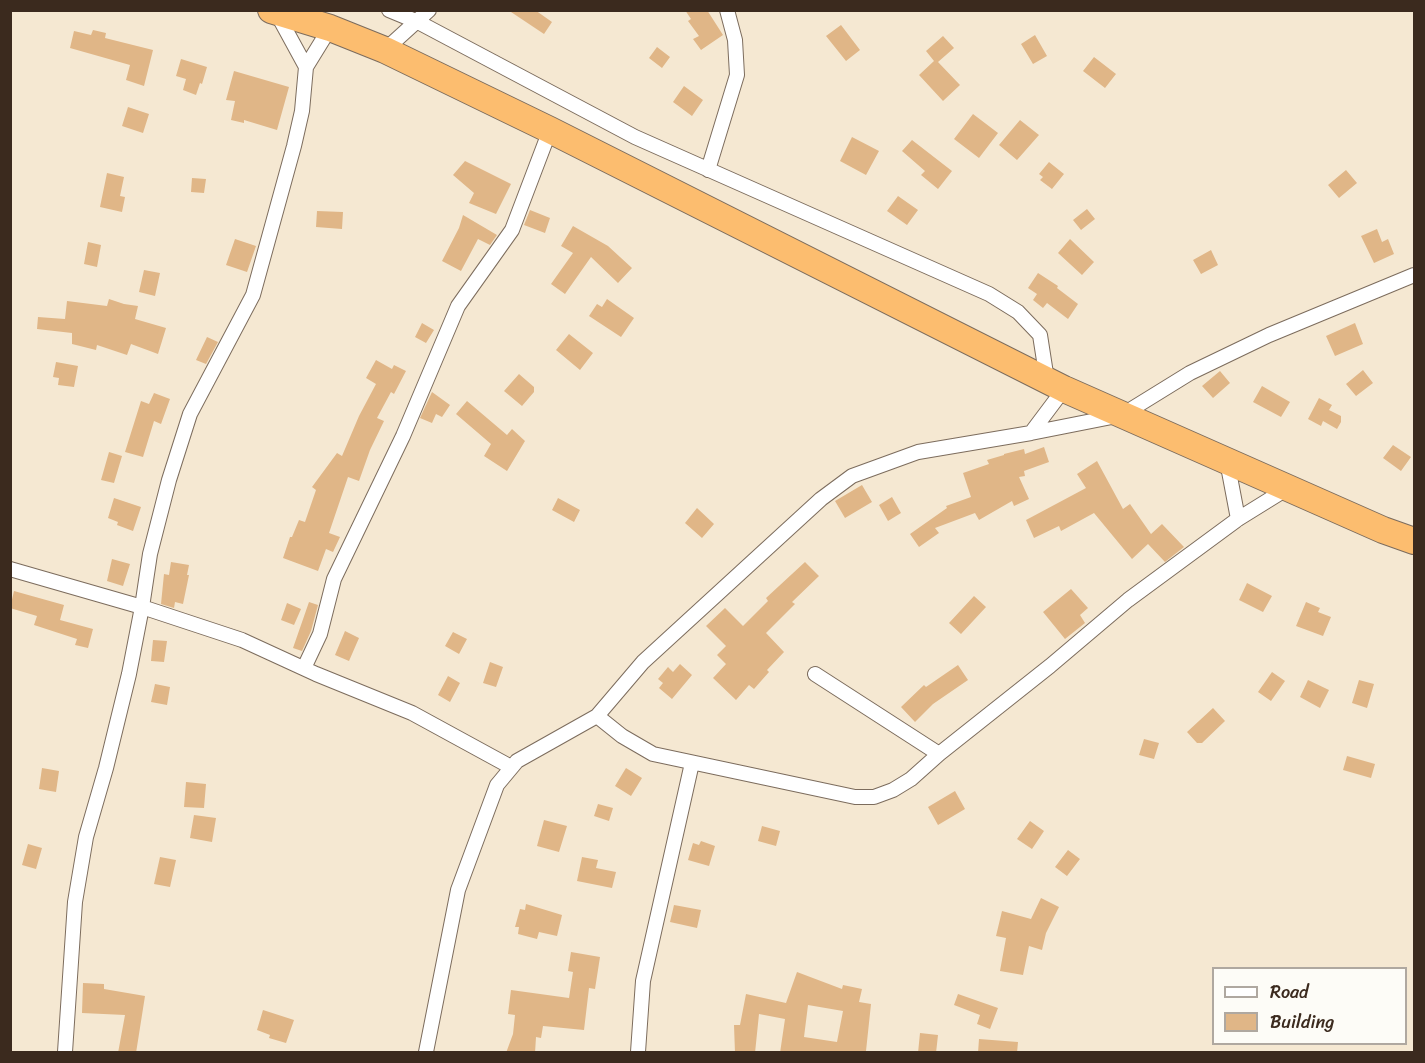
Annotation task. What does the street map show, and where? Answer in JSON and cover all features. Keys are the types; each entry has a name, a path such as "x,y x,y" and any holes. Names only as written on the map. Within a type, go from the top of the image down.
{"highway":[{"path":"274,11 330,28 385,50 1122,416 1383,530 1414,541"}],"street":[{"path":"389,10 418,22 634,137 989,294 1018,312 1040,334 1056,384 1031,433"},
{"path":"385,50 429,10"},
{"path":"708,170 737,75 735,40 727,10"},
{"path":"274,11 306,67"},
{"path":"65,1053 75,902 84,848 129,674 150,554 168,480 190,414 254,295 302,111 306,67 330,28"},
{"path":"304,668 320,634 334,579 403,436 458,306 512,230 550,130"},
{"path":"426,1053 458,890 497,785 517,761 597,716 643,662 821,499 852,476 918,452 1122,416 1190,373 1269,334 1414,275"},
{"path":"1227,461 1238,519"},
{"path":"597,716 637,746 653,754 855,797 874,797 893,790 911,779 1128,600 1238,519 1288,488"},
{"path":"10,569 142,607 242,640 412,713 511,767"},
{"path":"815,674 939,754"},
{"path":"638,1053 643,981 692,763"}],"building":[{"path":"508,10 535,10 552,22 544,34"},
{"path":"685,10 707,10 723,35 701,50 693,39 699,36 688,21 691,19"},
{"path":"841,25 860,50 846,61 826,36"},
{"path":"93,30 106,33 105,38 153,50 144,86 126,80 130,65 70,48 74,31 91,35"},
{"path":"1035,35 1047,56 1033,64 1021,44"},
{"path":"943,36 954,48 938,62 960,85 943,101 919,75 934,61 926,51"},
{"path":"657,47 670,57 662,68 649,58"},
{"path":"1094,57 1116,74 1105,88 1083,71"},
{"path":"181,59 207,67 196,95 183,90 186,79 176,76"},
{"path":"234,71 289,87 277,130 244,120 244,123 231,120 235,101 226,100"},
{"path":"684,86 703,100 692,116 673,102"},
{"path":"128,107 149,114 143,133 122,126"},
{"path":"973,114 998,133 979,158 954,139"},
{"path":"1020,120 1039,135 1017,160 999,145"},
{"path":"852,137 879,151 866,175 840,161"},
{"path":"912,140 952,171 938,189 921,175 925,171 902,151"},
{"path":"465,161 511,184 496,214 469,203 474,193 453,175"},
{"path":"1049,162 1064,174 1052,189 1040,180 1043,177 1039,174"},
{"path":"1346,170 1357,183 1339,198 1328,185"},
{"path":"107,173 124,177 120,196 125,197 122,212 100,207"},
{"path":"192,178 206,179 204,193 191,192"},
{"path":"898,196 918,210 907,225 887,211"},
{"path":"1087,209 1095,219 1081,230 1073,220"},
{"path":"530,210 550,218 545,233 524,225"},
{"path":"317,211 343,212 342,229 316,227"},
{"path":"463,215 497,235 490,245 478,239 461,271 442,261"},
{"path":"573,226 608,246 632,268 618,283 591,257 565,294 551,284 573,253 561,246"},
{"path":"1377,229 1382,242 1388,239 1394,254 1374,263 1361,236"},
{"path":"235,239 256,246 247,272 226,265"},
{"path":"1070,239 1094,262 1082,275 1058,253"},
{"path":"88,242 101,245 97,267 84,264"},
{"path":"1211,250 1218,265 1201,274 1193,260"},
{"path":"144,270 160,273 155,296 139,292"},
{"path":"1038,273 1058,286 1057,288 1078,304 1068,319 1047,303 1043,308 1033,300 1037,294 1028,288"},
{"path":"109,299 138,306 135,319 166,328 158,354 131,344 127,355 97,345 96,350 72,344 72,333 37,329 38,317 65,319 67,301 107,306"},
{"path":"607,299 634,318 621,337 589,316 597,304 602,307"},
{"path":"422,323 434,330 426,343 415,337"},
{"path":"1355,323 1363,344 1335,356 1326,336"},
{"path":"569,334 593,353 580,370 556,350"},
{"path":"207,337 218,342 206,364 196,360"},
{"path":"376,360 392,369 394,365 406,371 394,394 391,392 377,418 384,421 359,481 348,477 329,533 340,537 333,552 326,549 318,571 283,558 299,520 305,522 316,490 312,487 337,453 342,456 376,384 366,378"},
{"path":"56,362 78,366 74,387 58,385 59,378 53,377"},
{"path":"1363,370 1373,383 1356,396 1346,384"},
{"path":"1220,371 1230,383 1213,398 1202,386"},
{"path":"519,374 534,387 534,392 522,406 504,391"},
{"path":"1262,386 1290,402 1281,417 1253,402"},
{"path":"432,392 450,405 442,417 436,414 432,423 420,418"},
{"path":"154,393 170,399 161,424 154,421 143,457 125,452 141,401 149,404"},
{"path":"1319,398 1332,405 1329,410 1341,416 1337,429 1323,421 1321,426 1308,419"},
{"path":"467,401 507,435 512,429 525,441 507,471 484,456 491,444 456,414"},
{"path":"1393,445 1411,457 1401,471 1383,458"},
{"path":"1044,447 1049,462 1024,471 1025,476 1019,477 1029,499 1014,506 1012,501 979,520 975,513 935,528 939,533 919,547 910,534 947,508 946,506 971,497 963,473 989,464 987,460 1004,454 1024,449 1025,454"},
{"path":"109,452 122,456 114,483 101,480"},
{"path":"1097,461 1123,509 1130,504 1151,534 1162,524 1184,547 1165,562 1148,544 1132,559 1094,513 1061,531 1059,526 1034,538 1026,520 1086,488 1077,474"},
{"path":"862,485 872,502 845,518 835,501"},
{"path":"892,497 901,513 888,521 879,505"},
{"path":"114,498 141,507 133,531 117,525 118,522 108,518"},
{"path":"558,498 580,510 574,522 552,510"},
{"path":"697,508 714,524 702,538 685,523"},
{"path":"112,559 130,564 123,586 107,581"},
{"path":"171,562 189,565 183,604 175,602 174,608 161,604 164,574 169,575"},
{"path":"805,562 819,576 792,602 795,604 766,633 784,652 767,670 769,672 754,689 749,685 736,700 713,678 726,664 717,655 726,646 706,626 725,608 743,626 768,601 766,598"},
{"path":"1247,583 1272,596 1263,612 1239,600"},
{"path":"1071,589 1088,608 1080,615 1085,623 1065,639 1043,612"},
{"path":"14,591 64,605 60,620 93,629 88,648 75,645 77,639 34,625 37,616 10,608"},
{"path":"974,596 986,607 961,634 949,623"},
{"path":"309,602 318,605 311,631 302,651 293,648"},
{"path":"1306,602 1320,608 1318,612 1331,617 1323,636 1296,626"},
{"path":"287,603 301,609 294,625 281,620"},
{"path":"345,631 359,638 349,661 335,655"},
{"path":"453,632 467,639 459,654 445,646"},
{"path":"153,640 167,641 164,662 151,661"},
{"path":"490,662 503,667 496,687 483,683"},
{"path":"680,664 692,675 672,699 659,688 663,683 658,679 668,667 673,672"},
{"path":"958,665 968,680 933,704 915,722 901,707 924,685 926,687"},
{"path":"1272,672 1285,681 1271,701 1258,692"},
{"path":"448,676 460,683 450,702 438,695"},
{"path":"1308,680 1329,690 1320,708 1300,697"},
{"path":"1359,680 1374,684 1367,708 1352,703"},
{"path":"155,684 170,687 167,705 151,702"},
{"path":"1213,708 1225,721 1202,743 1197,743 1187,732"},
{"path":"1144,739 1159,743 1154,759 1139,755"},
{"path":"1347,756 1375,764 1371,778 1343,770"},
{"path":"42,768 59,771 56,792 39,789"},
{"path":"626,768 642,778 631,796 615,786"},
{"path":"186,782 206,784 204,808 184,807"},
{"path":"955,791 965,809 938,825 928,807"},
{"path":"598,804 613,808 609,821 594,816"},
{"path":"194,815 216,818 212,842 190,838"},
{"path":"544,820 567,826 559,852 537,846"},
{"path":"1030,821 1044,831 1032,849 1017,839"},
{"path":"762,826 780,831 776,846 758,841"},
{"path":"701,841 715,846 709,866 688,860 693,843 699,845"},
{"path":"28,844 42,848 36,869 22,865"},
{"path":"1068,850 1080,859 1067,876 1055,867"},
{"path":"160,857 176,860 170,887 154,884"},
{"path":"582,857 598,860 596,868 616,872 612,888 577,881"},
{"path":"1041,898 1059,907 1046,933 1042,950 1029,946 1023,975 1000,971 1006,938 996,936 1002,911 1031,919"},
{"path":"526,904 562,915 557,936 539,932 537,939 518,934 519,927 515,927 520,909 525,910"},
{"path":"674,905 701,910 697,928 670,922"},
{"path":"571,952 600,957 595,989 589,988 584,1030 543,1026 541,1038 536,1037 535,1053 506,1053 513,1034 515,1015 508,1014 511,990 569,998 573,972 568,971"},
{"path":"797,972 842,989 843,985 862,989 859,1002 871,1004 866,1051 780,1053 785,1019 759,1014 755,1053 735,1053 734,1025 740,1025 746,994 786,1003","holes":["808,1005 843,1011 837,1042 804,1037"]},
{"path":"83,983 104,984 104,989 145,996 136,1053 118,1053 125,1015 82,1013"},
{"path":"958,994 998,1008 990,1029 977,1024 980,1015 954,1005"},
{"path":"263,1010 294,1020 286,1043 269,1038 270,1035 257,1030"},
{"path":"920,1033 938,1035 936,1053 918,1053"},
{"path":"979,1039 1018,1042 1017,1053 978,1053"}]}
